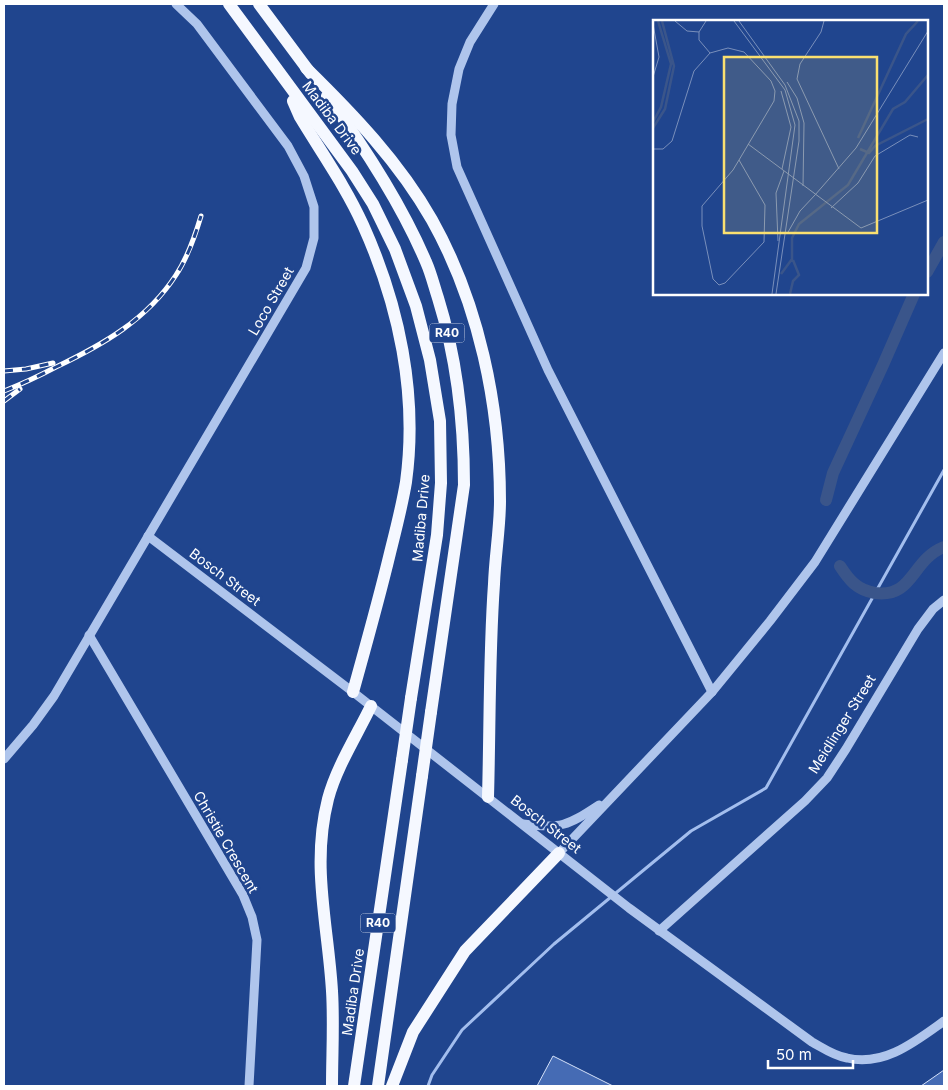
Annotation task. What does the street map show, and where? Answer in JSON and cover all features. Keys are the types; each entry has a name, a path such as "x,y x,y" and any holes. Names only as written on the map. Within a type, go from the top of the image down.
{"main road":[{"name":"Madiba Drive","path":"229,4 352,171 373,204 395,249 410,289 430,360 440,421 441,483 437,535 354,1086"},
{"name":"Madiba Drive","path":"259,4 376,168 404,216 426,263 441,310 455,363 459,391 464,452 464,485 378,1086"},
{"path":"306,68 351,111 407,182 431,218 462,286 487,372 494,407 500,502 494,584 488,797"},
{"path":"282,77 300,117 362,223 379,262 399,326 405,366 410,429 406,483 377,607 353,692"},
{"path":"332,1086 332,992 319,866 320,842 328,797 338,772 371,706"},
{"path":"392,1086 413,1032 465,951 559,853"}],"street":[{"name":"Loco Street","path":"4,758 33,725 54,696 306,268 314,238 314,207 304,176 288,146 196,24 176,4"},
{"path":"494,4 470,42 459,69 452,104 450,135 457,167 556,387 712,692"},
{"path":"559,853 712,692 770,621 815,562 944,353"},
{"name":"Bosch Street","path":"148,536 353,692 629,908 818,1046 847,1058 864,1060 902,1049 944,1021"},
{"name":"Meidlinger Street","path":"660,931 805,801 827,778 918,629 933,609 944,600"},
{"name":"Christie Crescent","path":"89,635 243,895 252,917 257,940 249,1086"},
{"path":"523,824 547,827 563,825 578,819 613,796"}],"building":[{"path":"553,1056 613,1086 537,1086"},
{"path":"944,1070 944,1086 921,1086"}],"waterway":[{"path":"928,270 944,242"},
{"path":"826,500 833,473 914,295"},
{"path":"428,1086 432,1075 462,1030 554,944 691,831 766,788 944,470"},
{"path":"840,566 850,580 858,587 869,592 888,593 898,590 925,560 944,547"}],"railway":[{"path":"4,391 37,377 90,350 137,318 164,291 176,275 188,254 201,216"},
{"path":"4,371 26,369 53,363"},
{"path":"4,401 20,389"}]}
